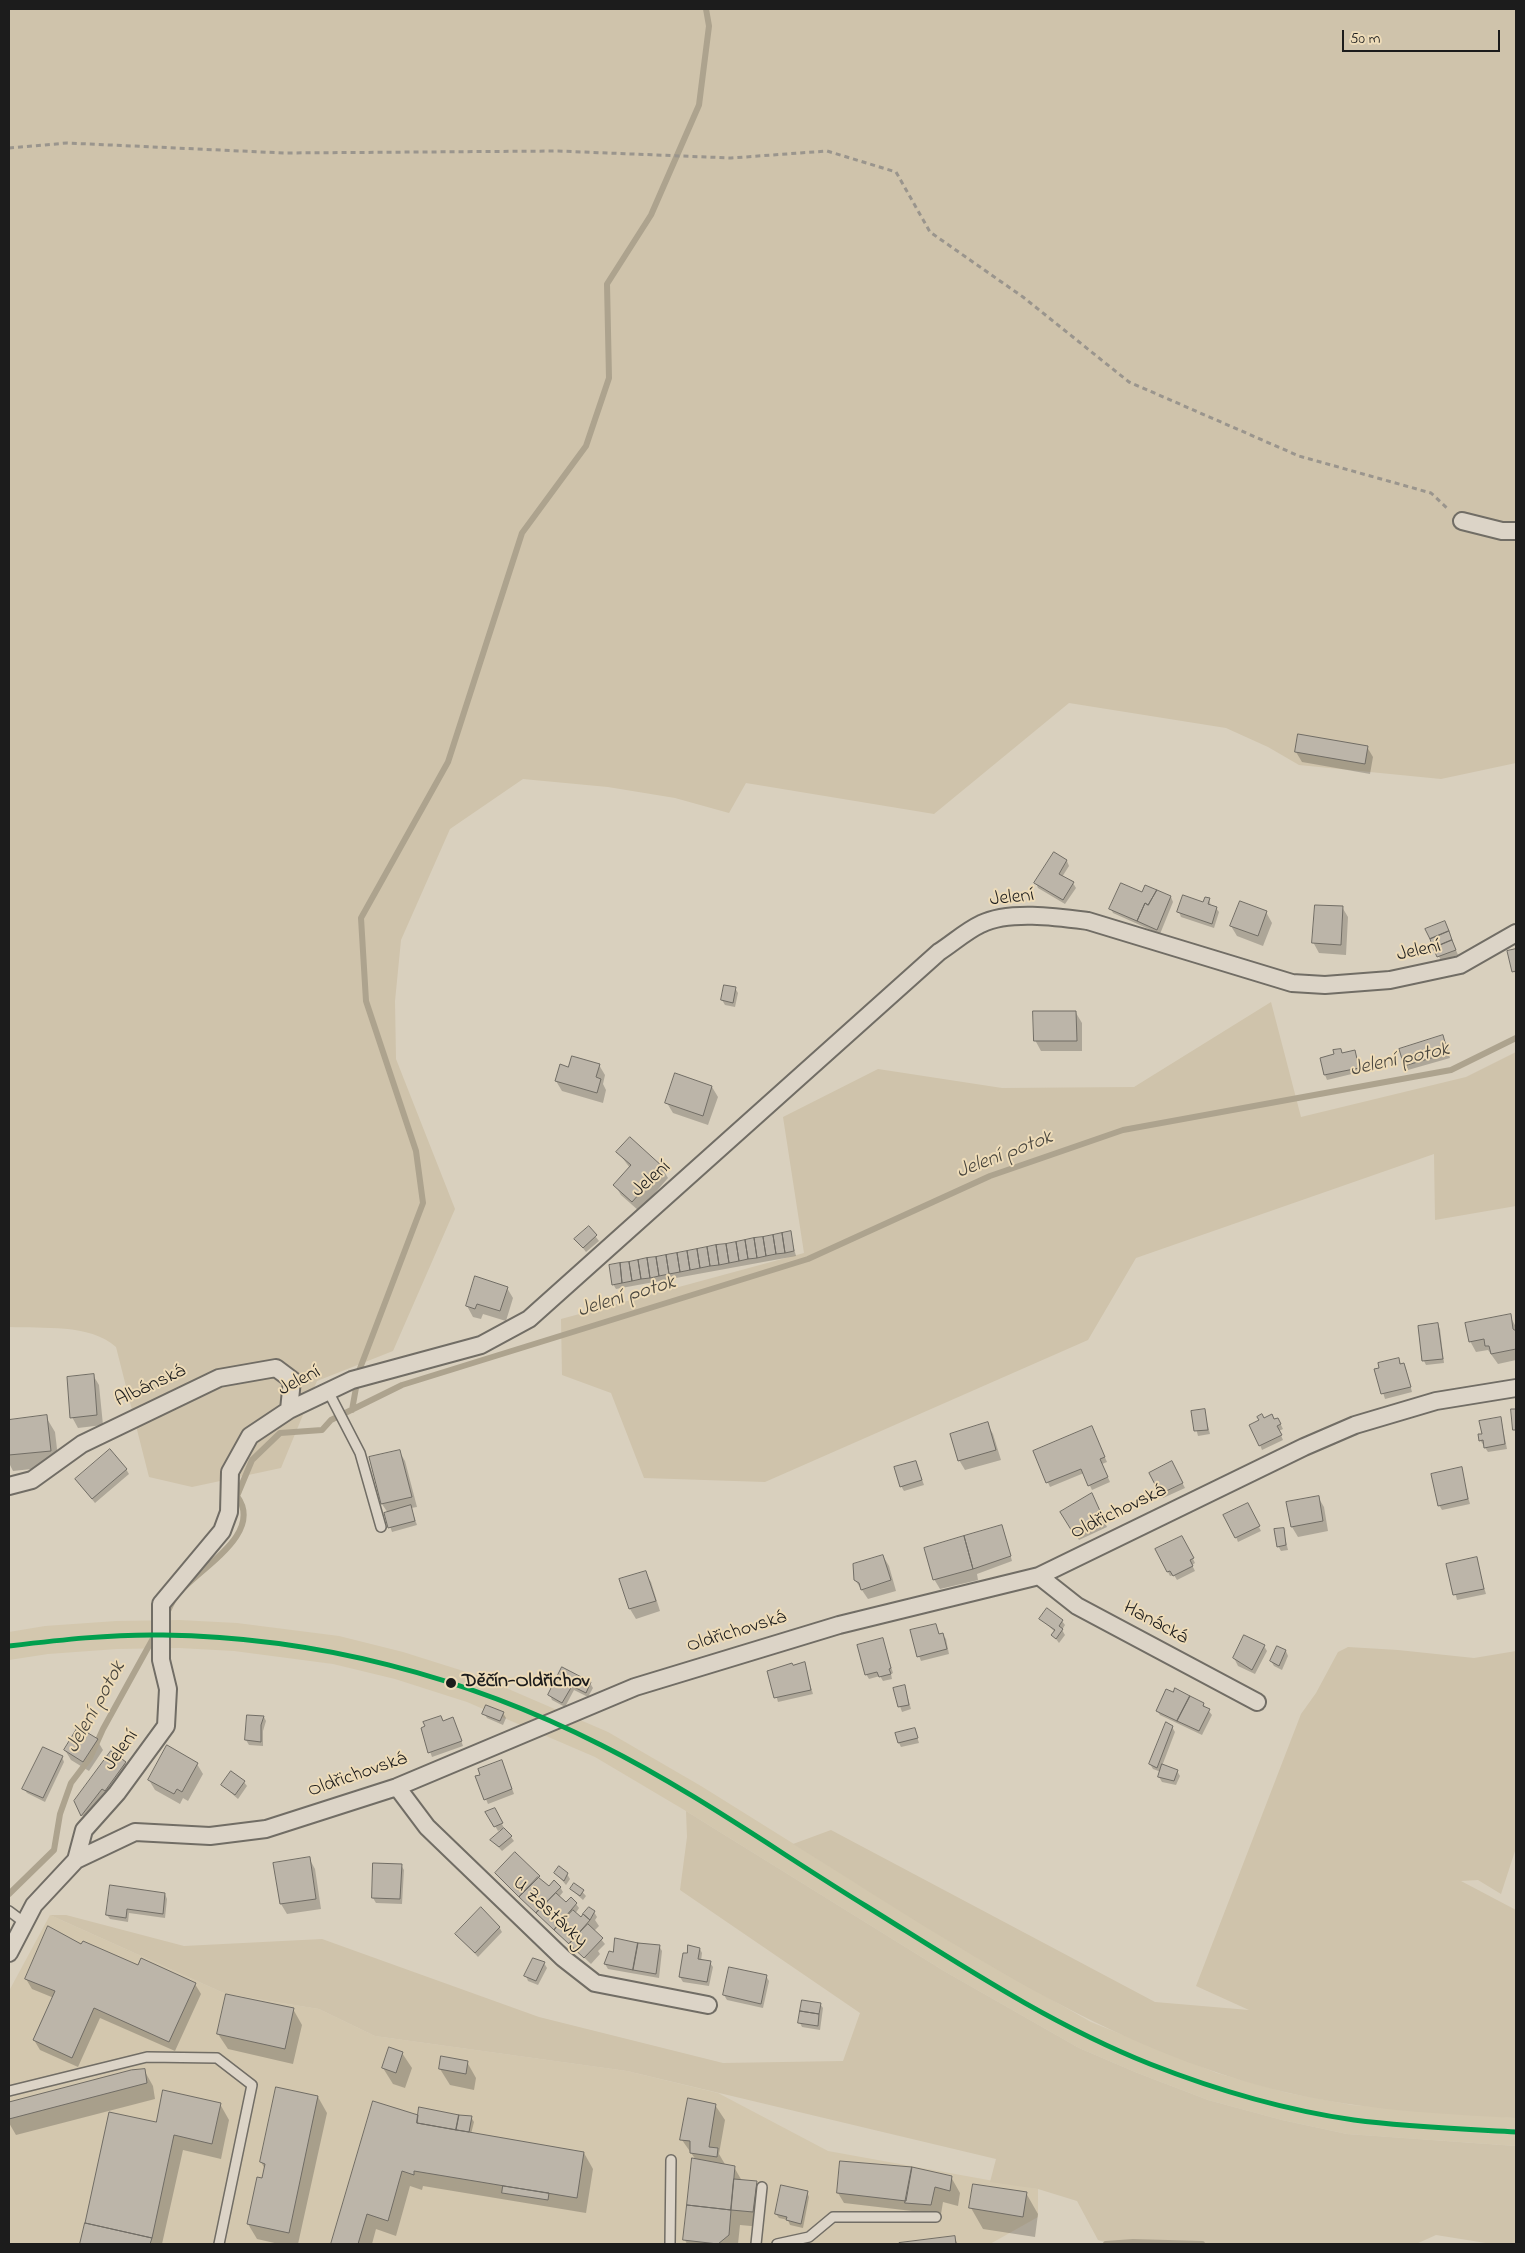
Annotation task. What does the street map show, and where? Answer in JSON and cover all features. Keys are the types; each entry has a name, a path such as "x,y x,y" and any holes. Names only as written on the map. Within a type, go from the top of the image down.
{"street":[{"path":"1462,521 1502,531 1516,531"},
{"name":"Jelení","path":"76,1860 84,1830 117,1793 166,1726 168,1688 161,1660 161,1604 222,1531 229,1512 230,1472 250,1436 290,1410 352,1380 481,1345 529,1319 939,952 982,924 1008,917 1058,917 1088,921 1292,983 1325,985 1390,980 1460,965 1516,933"},
{"name":"Albánská","path":"9,1486 32,1480 82,1444 219,1378 276,1368 292,1380 290,1410"},
{"name":"Oldřichovská","path":"9,1952 34,1905 76,1860 135,1832 210,1836 266,1829 397,1787 635,1687 839,1625 1039,1576 1304,1447 1355,1425 1436,1400 1516,1388"},
{"name":"Hanácká","path":"1039,1576 1077,1606 1256,1702"},
{"name":"U Zastávky","path":"397,1787 427,1827 563,1958 595,1983 708,2005"}],"lane":[{"path":"328,1391 360,1453 381,1527"},
{"path":"10,1912 25,1923"},
{"path":"9,2091 147,2057 218,2058 252,2085 219,2244"},
{"path":"670,2244 671,2160"},
{"path":"756,2244 762,2187"},
{"path":"777,2244 808,2237 833,2217 936,2217"}],"path":[{"path":"9,148 68,143 284,152 558,151 731,158 826,151 896,172 930,232 1023,297 1129,382 1299,456 1431,493 1462,521"}],"shaded area":[{"path":"9,9 1516,9 1516,763 1441,779 1299,765 1268,747 1226,728 1069,703 934,814 746,783 729,813 675,798 608,787 523,779 450,829 401,940 395,1001 396,1059 455,1209 393,1351 317,1381 281,1468 192,1487 149,1477 116,1347 105,1339 79,1331 9,1327"},
{"path":"1271,1002 1301,1117 1466,1077 1516,1052 1516,1206 1435,1220 1434,1154 1136,1258 1088,1340 765,1482 644,1478 611,1393 562,1375 561,1319 804,1253 783,1117 878,1069 1002,1088 1134,1087"},
{"path":"179,1620 237,1623 339,1636 403,1652 476,1675 608,1732 701,1786 959,1947 1091,2022 1217,2073 1288,2093 1352,2105 1516,2118 1516,2146 1347,2134 1282,2120 1208,2100 1135,2072 1079,2048 944,1971 686,1811 595,1757 467,1702 395,1679 333,1664 234,1651 179,1648 117,1649 48,1654 9,1660 9,1632 45,1626 116,1621"},
{"path":"1348,1647 1474,1658 1516,1651 1516,1848 1501,1894 1478,1880 1461,1881 1516,1910 1516,2118 1402,2110 1317,2099 1222,2074 1157,2050 1093,2021 971,1955 793,1844 831,1830 1155,2002 1249,2010 1196,1986 1301,1714 1316,1693 1338,1652"},
{"path":"686,1811 944,1971 1079,2048 1135,2072 1208,2100 1282,2120 1347,2134 1516,2146 1516,2244 1492,2244 1436,2235 1416,2244 1111,2244 1098,2240 1077,2201 1038,2189 990,2182 996,2159 627,2071 375,2036 319,2009 226,1994 50,1915 66,1915 184,1946 322,1939 539,2017 723,2063 843,2061 860,2013 680,1890 687,1837"},
{"path":"50,1915 226,1994 319,2009 375,2036 627,2071 718,2093 828,2151 1038,2189 1038,2217 990,2244 9,2244 9,1991"}],"building":[{"path":"1298,734 1368,746 1365,764 1295,752"},
{"path":"1054,852 1067,860 1059,874 1074,882 1063,900 1034,883"},
{"path":"1121,883 1142,892 1145,885 1157,890 1148,905 1145,903 1137,921 1109,909"},
{"path":"1157,890 1171,896 1157,930 1137,921 1145,903 1148,905"},
{"path":"1183,895 1203,902 1205,897 1210,898 1208,904 1217,907 1212,924 1177,912"},
{"path":"1240,901 1267,911 1258,936 1230,926"},
{"path":"1315,905 1343,906 1341,945 1312,943"},
{"path":"1445,921 1449,931 1430,939 1425,929"},
{"path":"1449,931 1452,940 1433,948 1430,939"},
{"path":"1452,940 1456,950 1437,957 1433,948"},
{"path":"1516,949 1516,971 1512,972 1507,951"},
{"path":"724,985 736,987 733,1003 721,1000"},
{"path":"1033,1011 1076,1011 1077,1041 1034,1041"},
{"path":"1443,1035 1448,1053 1404,1066 1399,1049"},
{"path":"1341,1049 1342,1053 1355,1050 1359,1068 1324,1075 1320,1058 1334,1054 1333,1050"},
{"path":"572,1056 600,1064 596,1077 601,1079 597,1093 555,1081 560,1064 568,1067"},
{"path":"675,1073 712,1086 703,1116 665,1103"},
{"path":"630,1137 663,1167 632,1202 613,1185 631,1165 616,1152"},
{"path":"589,1226 597,1235 583,1248 574,1239"},
{"path":"791,1231 794,1251 785,1253 782,1233"},
{"path":"782,1233 785,1253 776,1254 773,1235"},
{"path":"773,1235 776,1254 766,1256 763,1237"},
{"path":"763,1237 766,1256 757,1258 754,1238"},
{"path":"754,1238 757,1258 748,1259 745,1240"},
{"path":"745,1240 748,1259 739,1261 736,1242"},
{"path":"736,1242 739,1261 729,1263 726,1244"},
{"path":"726,1244 729,1263 719,1265 716,1245"},
{"path":"716,1245 719,1265 710,1266 707,1247"},
{"path":"707,1247 710,1266 700,1268 697,1249"},
{"path":"697,1249 700,1268 690,1270 687,1251"},
{"path":"687,1251 690,1270 680,1272 677,1253"},
{"path":"677,1253 680,1272 669,1274 666,1255"},
{"path":"666,1255 669,1274 659,1276 656,1257"},
{"path":"656,1257 659,1276 650,1278 647,1258"},
{"path":"647,1258 650,1278 641,1279 638,1260"},
{"path":"638,1260 641,1279 632,1281 629,1262"},
{"path":"629,1262 632,1281 622,1283 620,1263"},
{"path":"620,1263 622,1283 612,1285 609,1265"},
{"path":"475,1276 508,1287 500,1311 477,1304 475,1309 466,1306"},
{"path":"1511,1314 1513,1329 1516,1331 1516,1349 1491,1354 1489,1346 1485,1346 1484,1339 1469,1342 1465,1323"},
{"path":"1438,1323 1443,1359 1422,1361 1418,1326"},
{"path":"1399,1358 1400,1364 1404,1363 1411,1387 1381,1394 1374,1369 1379,1368 1378,1363"},
{"path":"94,1374 97,1415 70,1418 67,1377"},
{"path":"1205,1409 1208,1430 1194,1431 1191,1411"},
{"path":"1511,1409 1516,1409 1516,1430 1513,1430"},
{"path":"1262,1414 1264,1418 1272,1414 1274,1419 1278,1418 1281,1424 1277,1426 1282,1435 1259,1446 1249,1425 1259,1420 1257,1417"},
{"path":"47,1415 51,1451 9,1455 9,1420"},
{"path":"1501,1417 1505,1444 1484,1448 1483,1440 1479,1441 1478,1434 1482,1434 1479,1421"},
{"path":"988,1422 996,1450 958,1461 950,1434"},
{"path":"1092,1426 1105,1457 1100,1459 1108,1477 1088,1486 1081,1469 1046,1483 1033,1451"},
{"path":"110,1449 127,1469 92,1499 75,1479"},
{"path":"400,1450 412,1497 381,1504 369,1457"},
{"path":"916,1461 922,1480 900,1487 894,1467"},
{"path":"1172,1461 1183,1483 1160,1494 1149,1473"},
{"path":"1462,1467 1468,1499 1438,1506 1431,1474"},
{"path":"1092,1493 1105,1522 1075,1536 1060,1512"},
{"path":"1319,1496 1323,1521 1291,1527 1286,1502"},
{"path":"1248,1503 1260,1526 1235,1538 1223,1515"},
{"path":"411,1505 415,1521 388,1528 384,1513"},
{"path":"1002,1525 1011,1556 973,1569 964,1536"},
{"path":"1284,1528 1286,1545 1277,1547 1274,1529"},
{"path":"964,1536 973,1569 933,1580 924,1548"},
{"path":"1182,1536 1194,1558 1190,1560 1193,1566 1173,1576 1170,1571 1167,1572 1155,1549"},
{"path":"883,1555 891,1580 861,1590 859,1583 854,1580 853,1564"},
{"path":"1477,1557 1484,1589 1453,1595 1446,1564"},
{"path":"646,1571 656,1601 629,1609 619,1579"},
{"path":"1047,1608 1063,1620 1059,1626 1063,1629 1056,1639 1051,1635 1055,1630 1039,1619"},
{"path":"936,1624 939,1634 943,1633 947,1649 917,1657 910,1630"},
{"path":"1244,1635 1265,1645 1252,1670 1233,1658"},
{"path":"883,1638 891,1674 879,1677 877,1672 865,1675 857,1645"},
{"path":"1277,1646 1286,1650 1279,1666 1270,1661"},
{"path":"805,1662 811,1690 774,1698 767,1671 792,1663 793,1665"},
{"path":"562,1667 591,1682 586,1693 572,1686 562,1703 548,1695"},
{"path":"905,1685 909,1705 898,1707 893,1688"},
{"path":"1175,1688 1190,1696 1177,1721 1156,1711 1166,1689 1173,1692"},
{"path":"1190,1696 1204,1703 1203,1706 1210,1709 1199,1731 1177,1721"},
{"path":"486,1705 504,1712 500,1721 482,1714"},
{"path":"247,1715 264,1716 261,1725 261,1742 245,1740"},
{"path":"441,1716 443,1721 453,1717 462,1741 428,1753 421,1728 425,1726 423,1722"},
{"path":"1166,1722 1173,1726 1157,1768 1149,1764"},
{"path":"78,1727 98,1739 83,1762 64,1750"},
{"path":"915,1728 918,1738 898,1743 895,1733"},
{"path":"167,1745 198,1763 182,1792 177,1789 174,1794 148,1780"},
{"path":"43,1747 63,1756 43,1798 22,1789"},
{"path":"111,1751 126,1762 105,1791 102,1789 81,1816 74,1801"},
{"path":"502,1760 512,1789 484,1800 475,1776 480,1775 478,1769"},
{"path":"1162,1764 1178,1770 1174,1781 1158,1777"},
{"path":"231,1771 245,1781 235,1795 221,1785"},
{"path":"495,1808 503,1823 494,1827 485,1812"},
{"path":"504,1828 512,1836 499,1847 490,1840"},
{"path":"515,1852 540,1876 519,1897 495,1873"},
{"path":"310,1857 316,1899 280,1904 273,1863"},
{"path":"373,1863 402,1864 400,1899 372,1898"},
{"path":"559,1866 568,1873 564,1881 554,1873"},
{"path":"538,1877 549,1886 554,1880 561,1887 536,1913 519,1897"},
{"path":"574,1883 584,1890 580,1896 570,1889"},
{"path":"110,1885 165,1893 163,1914 127,1909 126,1918 106,1915"},
{"path":"556,1893 566,1902 571,1897 577,1903 554,1930 536,1913"},
{"path":"481,1907 500,1927 475,1953 455,1934"},
{"path":"589,1907 595,1911 590,1920 583,1914"},
{"path":"573,1910 581,1917 583,1914 590,1920 569,1944 554,1930"},
{"path":"588,1924 603,1938 584,1958 569,1944"},
{"path":"48,1926 81,1944 83,1941 138,1965 141,1958 196,1983 169,2042 94,2008 72,2058 33,2040 55,1991 25,1979"},
{"path":"615,1938 638,1943 633,1970 604,1964 609,1951 613,1952"},
{"path":"638,1943 660,1945 656,1974 633,1970"},
{"path":"688,1945 700,1948 698,1959 711,1961 707,1982 679,1977 683,1953 687,1953"},
{"path":"533,1958 545,1962 536,1981 524,1976"},
{"path":"729,1967 767,1975 761,2004 723,1995"},
{"path":"226,1994 294,2008 285,2049 217,2034"},
{"path":"802,2000 821,2003 819,2014 800,2011"},
{"path":"800,2011 819,2014 818,2026 798,2023"},
{"path":"389,2047 403,2052 396,2073 382,2068"},
{"path":"441,2056 468,2061 466,2074 439,2069"},
{"path":"145,2069 147,2083 9,2119 9,2102 131,2070"},
{"path":"276,2087 318,2096 289,2233 247,2224 257,2177 262,2178 265,2164 260,2162"},
{"path":"163,2090 221,2103 212,2144 174,2135 152,2238 85,2223 109,2112 156,2122"},
{"path":"688,2098 716,2104 709,2147 718,2148 717,2157 690,2153 690,2141 680,2140"},
{"path":"373,2101 418,2115 417,2123 584,2152 577,2198 414,2171 414,2175 402,2171 388,2221 367,2214 358,2244 331,2244"},
{"path":"419,2107 459,2115 456,2130 417,2123"},
{"path":"459,2115 472,2116 469,2132 456,2130"},
{"path":"692,2158 735,2166 731,2210 687,2205"},
{"path":"840,2161 912,2167 906,2201 837,2193"},
{"path":"912,2167 952,2176 950,2191 935,2187 931,2205 905,2203"},
{"path":"734,2179 757,2181 753,2212 731,2210"},
{"path":"973,2184 1027,2192 1023,2217 969,2208"},
{"path":"781,2185 808,2191 801,2224 786,2220 787,2217 775,2214"},
{"path":"503,2186 549,2193 548,2200 502,2193"},
{"path":"687,2205 731,2210 729,2235 718,2244 683,2240"},
{"path":"85,2223 152,2238 150,2244 80,2244"},
{"path":"955,2236 956,2244 899,2244 899,2243"}],"waterway":[{"path":"352,1410 359,1371 423,1203 416,1151 366,1001 361,918 448,762 522,533 586,446 609,378 607,284 651,215 699,105 709,26 706,9"},
{"name":"Jelení potok","path":"166,1615 177,1595 213,1562 236,1537 242,1524 243,1510 237,1496 252,1460 280,1433 322,1430 331,1420 402,1385 808,1259 990,1176 1123,1130 1451,1070 1516,1038"},
{"name":"Jelení potok","path":"9,1894 54,1850 60,1814 71,1783 90,1758 103,1729 156,1633"},
{"path":"1106,2244 1133,2242 1202,2244"}],"transit line":[{"path":"9,1646 124,1635 220,1637 277,1643 333,1652 443,1680 497,1699 549,1721 635,1763 702,1802 1005,1991 1076,2030 1150,2064 1250,2098 1328,2116 1435,2128 1516,2132"}],"place":[{"name":"Děčín-Oldřichov","path":"451,1683"}]}
